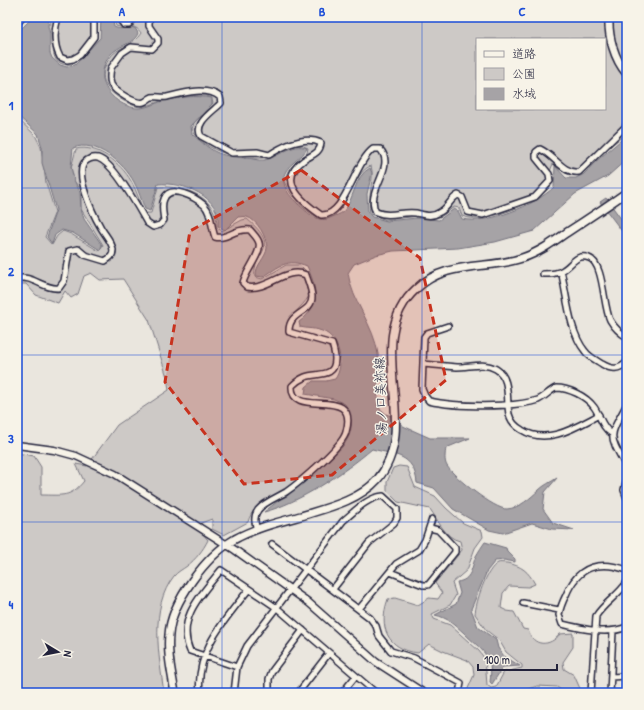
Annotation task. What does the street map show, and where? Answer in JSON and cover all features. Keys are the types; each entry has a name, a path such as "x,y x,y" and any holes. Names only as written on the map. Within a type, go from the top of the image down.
{"main road":[{"path":"609,17 610,36 615,52 627,74"},
{"name":"湯ノ口美祢線","path":"175,693 169,657 169,635 177,604 188,586 226,544 244,534 340,504 360,493 376,480 383,471 390,458 394,441 396,414 391,350 392,333 398,316 414,290 427,280 441,274 476,265 504,263 538,252 627,192"}],"street":[{"path":"17,24 23,17"},
{"path":"58,17 54,28 56,50 60,57 67,60 73,59 80,55 94,37 94,17"},
{"path":"118,17 124,25 129,26 135,17"},
{"path":"149,17 149,26 158,39 158,43 152,49 131,47 122,53 111,68 111,85 119,94 139,102 145,102 151,97 167,97 179,92 210,91 216,94 220,97 221,103 203,120 200,125 199,132 201,136 232,152 257,152 269,155 286,144 307,141 316,141 321,144 318,152 303,160 293,172 291,179 292,187 321,215 326,216 339,207 362,160 374,149 380,149 385,155 386,162 373,200 373,208 376,212 385,215 417,213 425,216 433,215 441,212 454,197 458,195 462,197 468,212 483,215 535,197 547,186 550,181 549,174 536,158 536,152 540,149 546,152 565,169 572,173 579,172 627,125"},
{"path":"17,279 24,278 48,287 59,288 64,282 69,252 72,250 78,249 85,255 105,261 112,257 112,244 91,208 82,176 83,164 88,159 96,158 103,160 115,173 147,223 153,227 160,225 164,220 162,204 164,197 169,193 178,192 186,194 204,205 209,212 211,228 215,237 221,238 237,230 250,230 259,241 260,247 244,278 243,284 247,288 261,287 293,272 300,272 306,275 312,296 310,303 308,308 293,318 289,324 289,332 332,344 335,351 335,364 333,370 328,374 306,376 299,380 292,386 292,393 296,398 307,402 318,404 333,403 341,405 345,410 348,423 346,434 332,452 287,491 259,508 255,515 254,522 258,530"},
{"path":"542,274 560,272 576,258 583,256 590,258 598,267 609,318 618,330 627,337"},
{"path":"560,272 562,275 575,334 583,349 593,358 614,369 621,368 627,362"},
{"path":"448,326 427,332 424,338 422,389 429,401 480,405 508,404 540,399 556,388 563,388 594,406 607,431 612,433"},
{"path":"423,364 458,367 480,365 497,369 504,377 509,414 514,424 526,433 537,436 558,434 572,429 599,415"},
{"path":"627,404 612,433 612,440 627,468"},
{"path":"17,445 54,450 99,466 226,544 308,602 376,662 424,693"},
{"path":"627,478 624,490 627,498"},
{"path":"234,693 237,667 247,646 343,521 377,496 384,496 397,508 397,518 394,523 369,542 333,589"},
{"path":"359,609 396,564 418,550 425,540 432,519"},
{"path":"390,572 423,586 428,585 455,552 455,548 438,530 430,528"},
{"path":"272,544 359,609 376,626 379,636 391,650 414,658 461,683 459,693"},
{"path":"627,570 606,565 595,566 585,571 576,577 570,586 559,610 562,624 579,628 613,631 627,627"},
{"path":"237,667 190,651 188,647 187,621 191,609 221,570 277,608 355,677 376,693"},
{"path":"591,693 596,616 601,609 618,594 627,582"},
{"path":"200,693 200,669 204,656 215,634 249,589"},
{"path":"523,603 559,610"},
{"path":"269,693 269,679 272,671 303,630"},
{"path":"610,693 613,631"},
{"path":"298,693 329,653"},
{"path":"611,677 627,676"},
{"path":"342,693 355,677"}],"highlighted area":[{"path":"301,170 420,258 446,380 332,475 244,484 165,382 190,231"}],"green space":[{"path":"51,17 97,17 97,34 94,41 71,65 60,63 55,57 50,28"},
{"path":"113,17 627,17 627,133 609,147 581,173 565,173 553,164 550,171 554,180 549,188 527,203 498,215 484,218 471,218 462,216 459,208 454,207 442,216 436,218 418,216 386,220 370,214 369,201 372,176 371,166 363,171 338,212 331,218 321,218 301,206 288,190 284,181 289,169 307,153 308,148 303,146 292,147 268,157 259,158 248,158 225,154 205,144 197,137 192,129 194,123 213,103 211,98 207,96 177,96 141,107 134,106 126,102 108,89 105,84 103,73 109,59 116,51 134,41 141,33 133,27 116,26"},
{"path":"17,118 35,135 41,147 46,183 55,212 45,237 52,245 57,236 63,231 71,234 99,251 103,245 81,209 81,190 74,181 71,168 76,149 92,149 100,152 108,156 127,174 135,189 144,213 151,213 158,187 168,187 189,191 206,201 212,208 216,217 217,228 222,231 242,220 247,219 258,229 265,244 257,262 255,277 262,279 286,265 300,265 309,274 306,285 309,296 290,320 288,330 322,342 332,353 332,361 329,371 303,375 291,386 291,396 298,401 312,405 337,408 344,411 346,425 345,430 341,438 334,446 299,480 285,491 258,506 250,516 248,522 224,535 212,529 212,519 201,523 203,534 208,540 202,551 174,576 166,589 161,603 158,648 164,693 17,693 17,453 34,456 41,467 41,495 61,495 70,493 84,481 76,464 87,466 117,425 169,390 167,377 149,320 123,279 100,280 91,273 84,276 78,294 71,298 65,291 58,303 36,295 26,284 17,284"},
{"path":"399,466 407,467 415,487 435,496 463,523 482,531 483,537 475,548 467,570 452,583 456,595 450,605 432,614 434,619 450,625 479,651 485,659 487,685 491,688 496,687 504,672 522,668 522,665 506,652 499,640 486,630 475,614 477,602 489,572 498,563 507,563 524,570 535,584 528,587 509,586 503,593 501,608 514,612 523,629 528,630 530,636 538,642 547,643 560,634 573,633 573,647 563,662 564,669 574,675 582,693 565,693 557,687 537,686 525,690 524,693 466,693 474,675 473,667 467,660 429,644 418,653 407,651 392,642 385,627 384,619 388,599 395,598 418,605 429,598 438,599 442,593 435,583 462,550 460,541 450,536 446,532 430,509 398,502 387,491 387,482 393,468"}],"water":[{"path":"33,17 49,17 48,26 50,34 50,53 52,58 60,65 67,67 75,65 100,38 101,17 112,17 114,27 117,28 135,28 138,33 135,38 110,55 106,62 103,71 104,85 117,100 130,107 136,108 143,108 163,101 181,98 212,98 212,104 191,126 192,134 216,152 228,156 262,160 269,159 296,147 307,148 303,155 288,168 285,174 284,184 293,199 305,211 318,219 327,219 343,212 350,202 357,183 370,168 372,173 367,194 368,212 372,217 387,221 417,218 439,220 454,209 458,211 462,219 484,219 497,216 524,207 546,194 554,187 555,166 566,178 576,178 584,174 595,162 627,135 627,159 608,176 575,194 534,231 495,242 458,248 393,251 376,255 354,264 348,273 354,294 376,343 379,360 378,407 386,414 399,419 403,426 430,438 470,438 446,448 446,464 451,471 466,485 485,499 501,508 507,509 520,505 557,478 545,492 543,509 553,523 574,530 552,529 532,523 503,533 489,530 453,509 434,488 417,483 415,473 408,461 396,455 372,449 348,468 321,486 292,502 264,512 335,454 343,446 351,428 350,417 345,404 334,399 305,394 306,387 313,381 335,379 340,366 337,345 328,334 320,330 300,327 299,322 311,310 315,296 315,289 307,266 289,263 284,264 263,277 256,276 257,268 265,255 267,244 258,225 251,219 246,217 238,217 225,230 218,226 218,216 214,206 207,199 189,188 168,184 158,184 150,211 145,209 134,182 123,167 108,154 91,147 82,146 73,148 71,167 74,180 80,192 81,209 84,219 102,245 100,250 73,233 62,230 55,235 52,244 47,237 56,210 42,163 42,147 38,134 17,115 17,33"},
{"path":"606,198 627,227 627,238 600,202"},
{"path":"485,542 506,548 515,559 515,562 504,560 495,561 487,571 471,609 478,627 496,640 498,648 504,656 520,666 503,667 492,684 490,682 490,665 481,649 454,624 435,615 456,604 460,593 457,582 466,579 472,569 476,556"}]}
